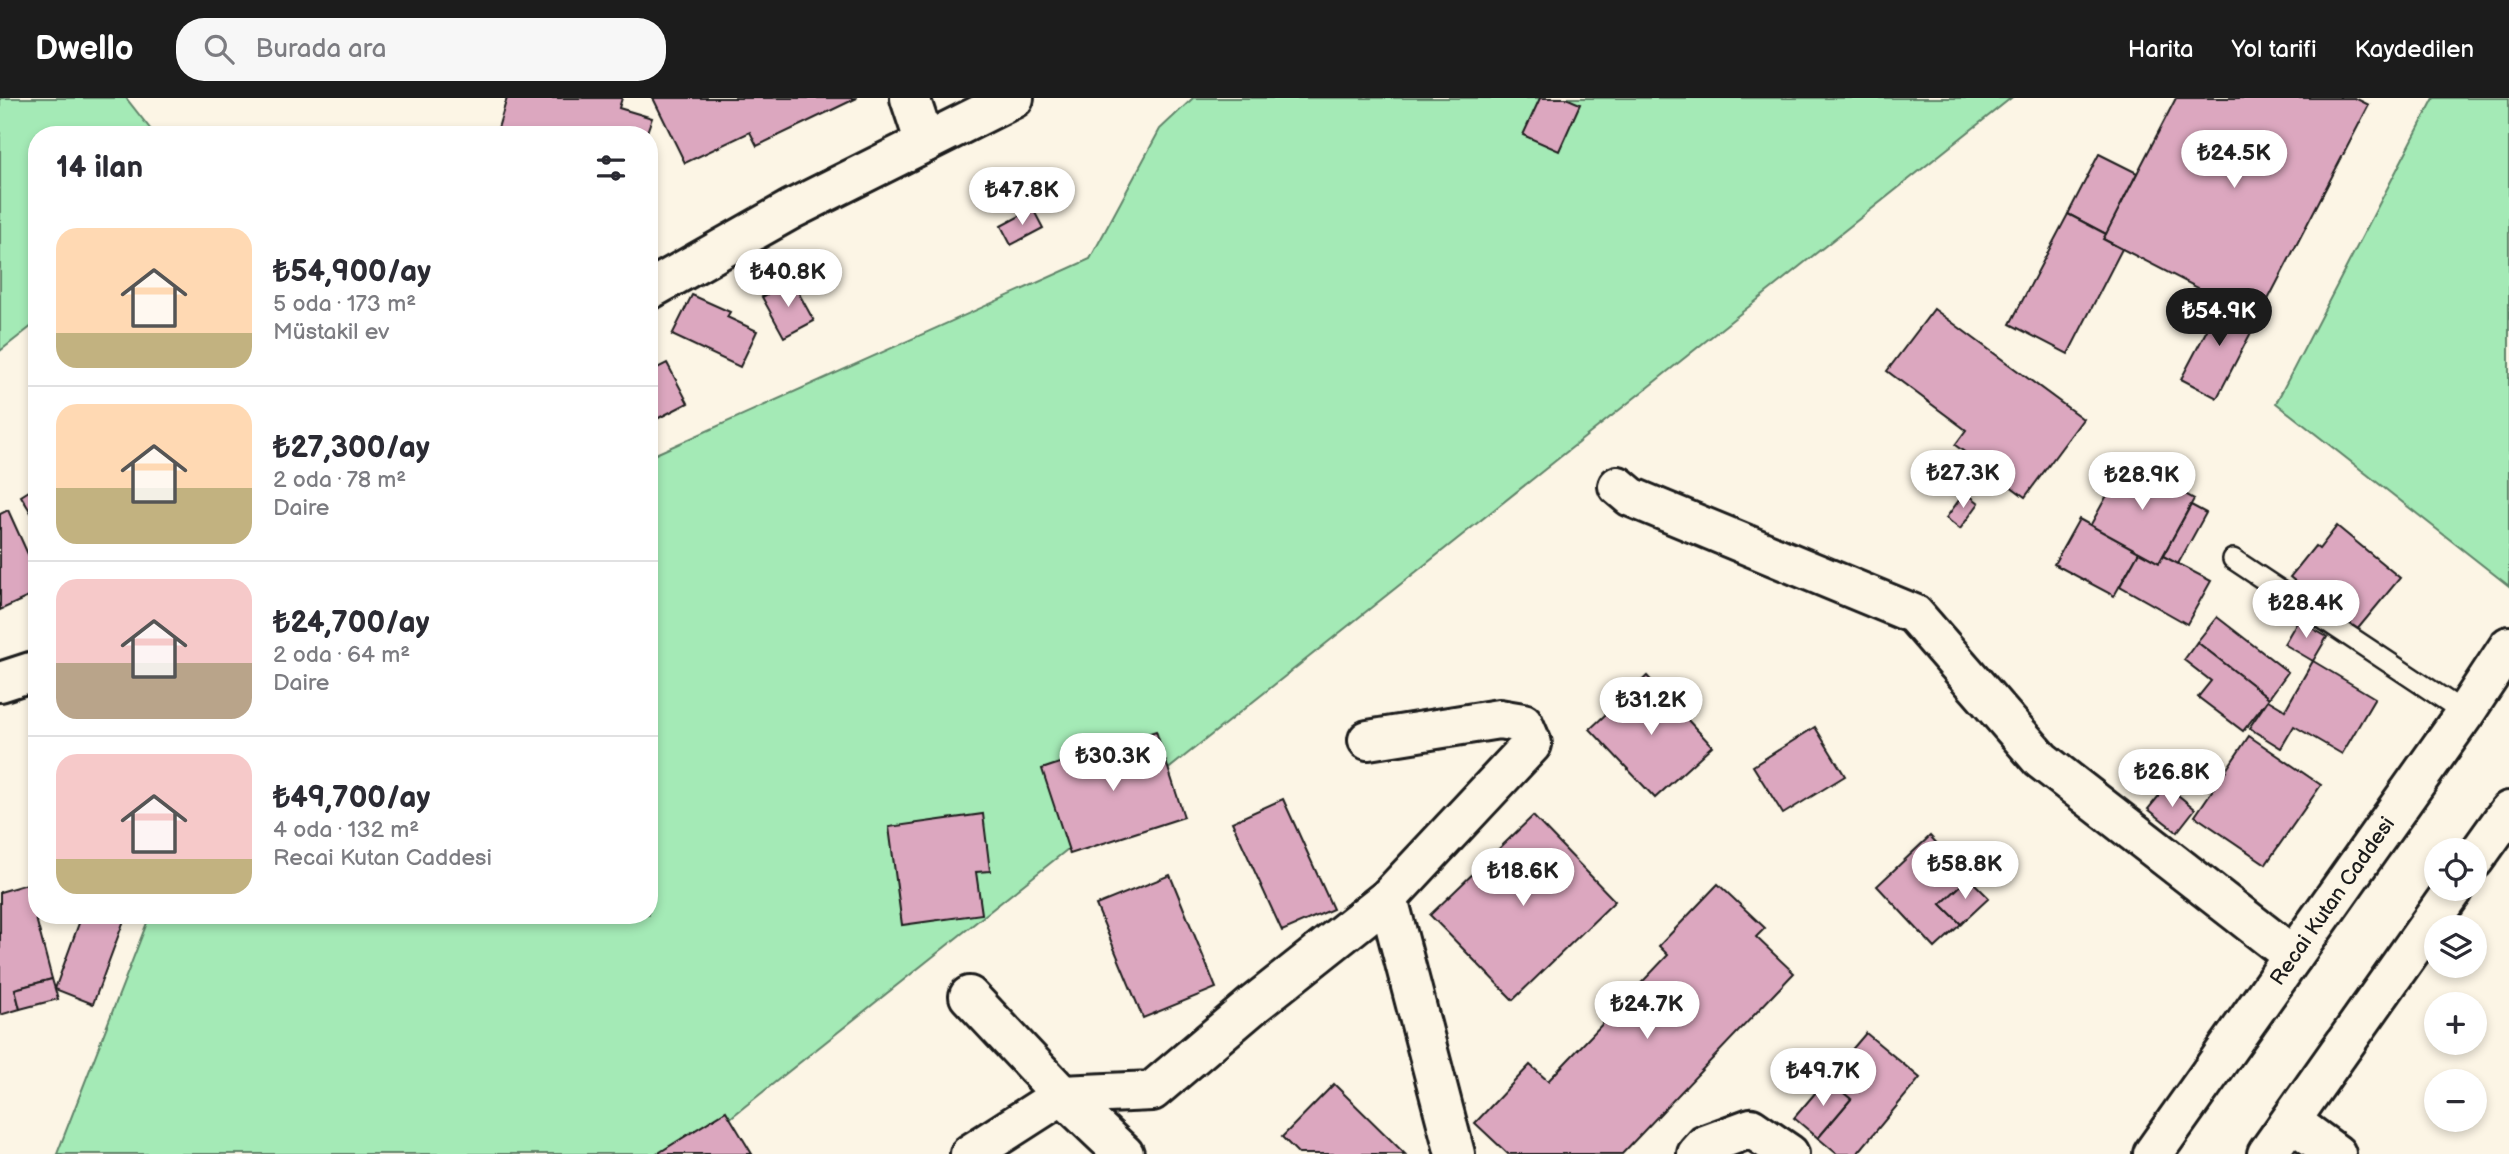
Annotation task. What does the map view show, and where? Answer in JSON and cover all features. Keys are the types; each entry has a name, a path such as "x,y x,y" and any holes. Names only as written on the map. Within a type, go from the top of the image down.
{"street":[{"path":"910,98 925,143"},
{"path":"658,285 792,209 1014,98"},
{"path":"1618,486 1631,497 1914,614 2041,760 2293,956"},
{"name":"Recai Kutan Caddesi","path":"2153,1154 2465,713 2509,646"},
{"path":"0,682 28,673"},
{"path":"970,1154 1062,1095 1152,1091 1252,1006 1388,898 1532,744 1523,723 1499,719 1368,740"},
{"path":"2487,842 2509,811"},
{"path":"1388,898 1455,1154"},
{"path":"2267,1154 2446,901"},
{"path":"969,996 1062,1095 1125,1154"},
{"path":"2291,1121 2336,1154"},
{"path":"1697,1154 1705,1145 1751,1128 1789,1154"}],"lane":[{"path":"2232,559 2465,713"}],"green space":[{"path":"0,98 126,98 148,126 28,126 28,329 0,351"},
{"path":"1193,98 2011,98 685,1154 57,1154 146,924 658,924 658,453 1090,259 1160,129"},
{"path":"2434,98 2509,98 2509,586 2276,403"}],"building":[{"path":"507,98 622,98 619,108 652,118 649,126 499,126"},
{"path":"653,98 857,98 757,146 750,132 685,163"},
{"path":"1540,98 1566,98 1580,104 1559,151 1523,135"},
{"path":"2176,98 2355,98 2369,105 2258,319 2103,239"},
{"path":"2099,154 2137,173 2106,234 2068,214"},
{"path":"1033,209 1043,228 1011,245 1001,226"},
{"path":"2068,214 2106,234 2103,239 2122,249 2068,354 2010,324"},
{"path":"792,281 814,321 784,337 762,297"},
{"path":"692,295 730,312 727,317 757,331 740,367 672,335"},
{"path":"2217,298 2258,319 2217,398 2181,379 2209,326 2203,324"},
{"path":"1934,309 2083,419 2025,497 1955,445 1966,430 1887,371"},
{"path":"667,363 688,403 658,418 658,368"},
{"path":"2126,461 2194,499 2159,563 2090,526"},
{"path":"28,492 28,508 21,496"},
{"path":"1965,492 1979,503 1960,529 1946,518"},
{"path":"2191,505 2206,513 2178,564 2163,556"},
{"path":"8,510 28,554 28,597 0,610 0,514"},
{"path":"2079,519 2139,552 2114,596 2054,564"},
{"path":"2337,526 2400,578 2356,631 2290,577 2315,546 2319,549"},
{"path":"2139,552 2159,563 2163,556 2211,581 2187,624 2120,586"},
{"path":"2217,617 2288,672 2269,698 2197,642"},
{"path":"2298,620 2327,637 2313,661 2284,644"},
{"path":"2197,642 2269,698 2243,731 2198,697 2211,681 2184,660"},
{"path":"2313,661 2375,698 2342,754 2294,726 2281,748 2249,728 2268,700 2285,710"},
{"path":"1647,676 1712,746 1655,798 1590,729"},
{"path":"1815,727 1845,776 1783,814 1753,766"},
{"path":"1156,731 1184,817 1070,854 1042,769"},
{"path":"2249,736 2321,785 2266,864 2195,816"},
{"path":"2167,786 2195,809 2177,832 2148,809"},
{"path":"1283,799 1333,909 1282,931 1232,822"},
{"path":"983,814 990,871 976,872 982,914 902,925 889,827"},
{"path":"1533,816 1615,901 1513,1000 1430,915"},
{"path":"1930,836 1969,878 1941,904 1961,924 1935,948 1877,886"},
{"path":"1170,875 1216,988 1143,1018 1096,905"},
{"path":"1969,878 1989,898 1961,924 1941,904"},
{"path":"27,884 28,924 38,924 52,979 15,989 20,1009 0,1015 0,892"},
{"path":"1718,884 1765,928 1756,937 1794,973 1622,1154 1508,1154 1475,1123 1530,1065 1548,1081 1668,955 1659,946"},
{"path":"79,924 123,924 93,1004 55,989"},
{"path":"52,979 58,999 20,1009 15,989"},
{"path":"1866,1033 1920,1078 1857,1154 1837,1154 1818,1138 1851,1099 1827,1079"},
{"path":"1827,1079 1851,1099 1818,1138 1794,1118"},
{"path":"1334,1084 1405,1154 1299,1154 1282,1137"},
{"path":"726,1111 752,1154 657,1154"}]}
